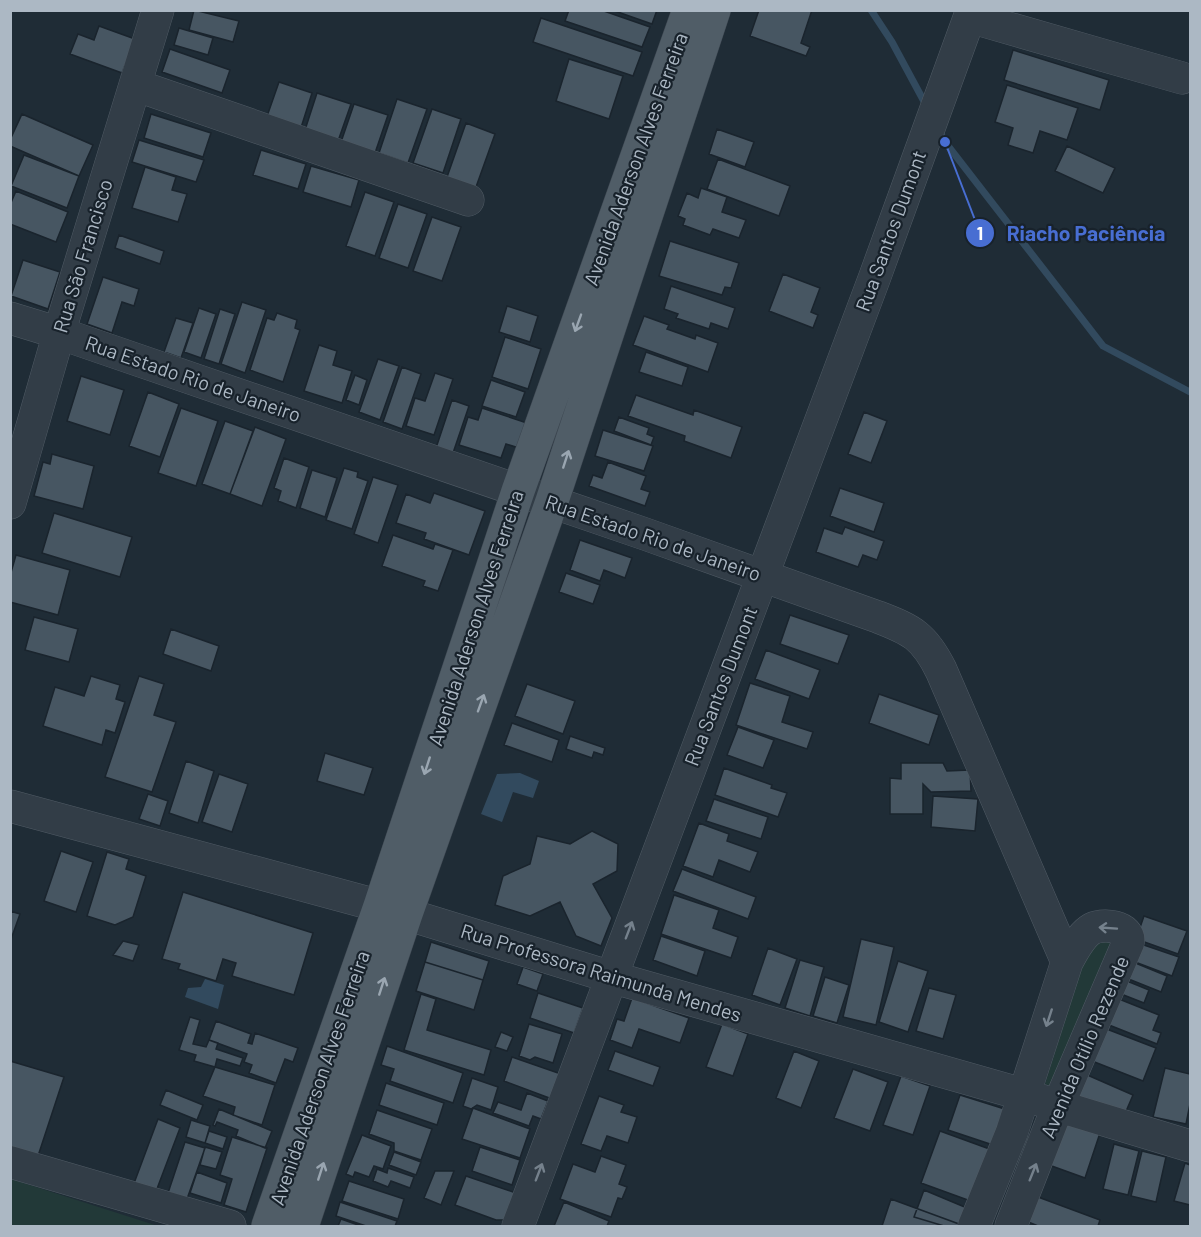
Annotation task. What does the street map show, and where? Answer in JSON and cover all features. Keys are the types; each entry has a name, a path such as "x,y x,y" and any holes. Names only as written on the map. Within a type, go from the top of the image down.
{"main road":[{"name":"Avenida Aderson Alves Ferreira","path":"302,1227 393,910 518,491 689,10"},
{"name":"Avenida Aderson Alves Ferreira","path":"268,1227 552,501 714,10"}],"street":[{"name":"Rua São Francisco","path":"10,503 59,333 158,10"},
{"path":"971,14 1182,78"},
{"name":"Rua Santos Dumont","path":"518,1227 971,14"},
{"path":"135,86 468,200"},
{"name":"Rua Estado Rio de Janeiro","path":"10,318 552,501 894,623 922,639 946,680 1067,962"},
{"name":"Rua Professora Raimunda Mendes","path":"10,806 393,910 611,977 1025,1095 1191,1146"},
{"name":"Avenida Otílio Rezende","path":"974,1227 1025,1095 1067,962 1090,930 1096,927 1115,927 1127,933 1128,943 1058,1106 1011,1227"},
{"path":"10,1162 230,1227"}],"green space":[{"path":"1117,940 1058,1090 1045,1084 1089,944"},
{"path":"11,1179 158,1226 11,1226"}],"water":[{"path":"520,773 539,781 533,798 513,792 502,822 481,814 497,774"},
{"path":"205,979 224,985 218,1009 185,997 188,988 201,987"}],"building":[{"path":"194,10 239,21 233,42 189,30"},
{"path":"569,10 601,10 650,27 642,47 565,21"},
{"path":"612,10 657,10 652,24"},
{"path":"759,10 812,10 801,43 810,47 806,56 750,36"},
{"path":"541,18 642,52 633,76 533,42"},
{"path":"99,26 135,39 122,73 70,54 78,34 94,40"},
{"path":"179,28 213,38 208,55 174,45"},
{"path":"170,49 230,70 222,93 162,72"},
{"path":"1013,50 1109,80 1100,110 1004,80"},
{"path":"569,59 623,76 609,119 556,101"},
{"path":"279,82 312,93 299,134 265,122"},
{"path":"1007,85 1078,108 1067,140 1040,131 1033,153 1008,145 1013,128 995,122"},
{"path":"317,93 351,104 337,144 304,133"},
{"path":"397,99 427,109 408,163 379,153"},
{"path":"354,104 388,115 374,156 340,145"},
{"path":"432,109 461,119 443,173 413,163"},
{"path":"22,114 93,145 79,176 10,146 10,140"},
{"path":"151,114 211,133 203,157 144,138"},
{"path":"466,123 495,134 476,187 447,177"},
{"path":"717,129 754,142 745,167 709,154"},
{"path":"139,140 204,160 196,182 132,162"},
{"path":"1067,146 1115,168 1103,193 1055,171"},
{"path":"261,150 306,164 298,189 253,175"},
{"path":"24,155 79,176 67,208 11,186"},
{"path":"718,159 790,186 779,216 707,189"},
{"path":"311,166 359,180 351,207 303,192"},
{"path":"145,167 176,177 172,190 187,194 178,222 132,208"},
{"path":"701,188 727,197 722,212 746,220 739,238 713,229 710,235 683,225 685,219 678,216 687,193 698,198"},
{"path":"16,191 68,212 56,242 10,224 10,205"},
{"path":"365,192 394,202 375,256 346,246"},
{"path":"398,204 427,214 408,268 379,258"},
{"path":"432,217 461,227 442,281 413,271"},
{"path":"119,235 164,251 160,264 115,248"},
{"path":"670,241 739,263 731,288 725,287 722,295 659,276"},
{"path":"23,260 60,272 48,309 11,296"},
{"path":"783,274 820,288 811,312 818,315 813,328 769,311"},
{"path":"103,277 139,289 134,306 122,302 112,333 87,324"},
{"path":"671,286 735,308 728,329 711,323 709,329 676,318 678,314 664,309"},
{"path":"242,302 266,310 245,373 221,364"},
{"path":"507,306 538,316 530,342 499,332"},
{"path":"199,308 216,314 201,358 184,352"},
{"path":"220,309 235,314 219,364 204,359"},
{"path":"277,313 297,320 295,328 300,330 283,382 250,370 267,318 274,320"},
{"path":"644,316 669,325 667,329 695,339 696,335 718,343 708,372 633,345"},
{"path":"176,318 193,323 181,358 164,352"},
{"path":"505,337 541,349 528,389 492,377"},
{"path":"319,345 337,351 333,365 352,371 342,403 304,391"},
{"path":"646,352 688,367 682,386 639,372"},
{"path":"378,359 399,366 380,420 359,412"},
{"path":"402,367 421,374 402,429 383,422"},
{"path":"435,373 453,379 434,435 406,426 415,398 425,401"},
{"path":"355,375 367,380 359,405 346,400"},
{"path":"81,376 124,390 110,435 67,421"},
{"path":"491,380 525,392 516,417 482,406"},
{"path":"148,392 179,404 160,457 129,446"},
{"path":"636,395 693,415 694,410 742,427 731,458 684,441 685,436 628,416"},
{"path":"452,400 469,406 453,453 436,448"},
{"path":"181,408 218,421 196,486 158,473"},
{"path":"482,408 527,423 519,448 506,444 501,458 459,445 468,417 478,420"},
{"path":"864,412 887,421 871,463 848,454"},
{"path":"619,417 649,428 647,434 654,437 651,445 614,431"},
{"path":"225,421 253,431 230,494 202,484"},
{"path":"255,427 286,439 262,506 230,494"},
{"path":"603,430 653,446 644,471 595,456"},
{"path":"52,454 94,466 83,509 34,496 43,462 50,464"},
{"path":"284,458 309,467 296,508 278,501 281,491 274,488"},
{"path":"608,462 646,476 641,489 650,492 645,506 589,486 593,475 602,478"},
{"path":"344,468 358,472 357,477 368,481 352,529 326,520"},
{"path":"312,470 337,478 325,517 300,508"},
{"path":"373,477 398,485 378,543 354,534"},
{"path":"840,488 884,503 874,532 830,516"},
{"path":"434,493 485,511 469,555 424,539 426,533 396,523 406,494 430,503"},
{"path":"54,513 132,537 120,577 42,553"},
{"path":"845,527 884,541 877,560 863,555 858,567 816,552 824,528 842,534"},
{"path":"393,535 433,549 435,544 453,550 438,591 423,586 425,581 382,566"},
{"path":"580,540 632,558 625,578 604,570 600,581 570,570"},
{"path":"16,555 70,570 58,615 10,602 10,576"},
{"path":"566,573 600,585 593,604 559,592"},
{"path":"790,615 849,635 838,664 780,644"},
{"path":"34,617 78,629 69,662 25,650"},
{"path":"171,629 219,646 211,671 163,654"},
{"path":"766,650 820,670 809,699 755,679"},
{"path":"91,676 120,685 116,699 125,702 115,733 106,730 102,745 43,726 55,687 84,696"},
{"path":"139,676 164,684 154,715 176,722 152,792 105,777"},
{"path":"750,683 790,696 782,722 813,732 807,749 736,725"},
{"path":"527,684 575,701 563,734 515,716"},
{"path":"879,694 939,715 929,745 869,723"},
{"path":"512,723 559,740 552,762 504,745"},
{"path":"738,727 774,740 763,768 727,755"},
{"path":"570,736 605,748 603,755 594,752 592,758 566,749"},
{"path":"325,753 373,768 364,795 317,781"},
{"path":"186,761 214,771 198,823 169,813"},
{"path":"901,763 943,763 947,771 970,770 971,791 931,792 923,784 923,814 890,814 890,778 901,779"},
{"path":"724,768 772,785 771,788 787,793 778,817 715,795"},
{"path":"219,774 248,784 232,832 202,822"},
{"path":"148,794 168,801 160,826 139,819"},
{"path":"933,796 978,799 975,831 931,827"},
{"path":"714,799 768,817 761,839 706,821"},
{"path":"699,823 729,834 727,841 758,852 750,872 719,860 713,877 683,866"},
{"path":"592,831 618,844 617,871 593,884 612,918 601,946 576,936 560,902 530,916 495,905 503,876 530,864 537,836 570,844"},
{"path":"61,851 93,862 76,912 44,901"},
{"path":"107,852 129,859 126,869 146,876 133,917 115,925 87,916"},
{"path":"682,869 756,897 748,919 673,891"},
{"path":"183,892 313,933 294,995 232,976 236,963 223,959 216,981 178,969 180,964 162,959"},
{"path":"674,895 719,910 713,928 738,937 731,958 661,934"},
{"path":"10,911 20,914 10,942"},
{"path":"1144,916 1187,931 1178,954 1136,939"},
{"path":"661,936 705,951 697,976 653,960"},
{"path":"861,939 894,947 876,1025 843,1017"},
{"path":"123,941 139,945 133,961 113,955"},
{"path":"431,942 489,961 483,980 425,962"},
{"path":"1141,944 1179,957 1172,976 1135,962"},
{"path":"768,948 797,959 780,1005 752,995"},
{"path":"800,960 824,967 810,1016 785,1008"},
{"path":"898,961 928,971 908,1032 879,1022"},
{"path":"425,962 483,980 474,1010 416,991"},
{"path":"1133,962 1167,976 1161,992 1126,978"},
{"path":"523,967 543,974 537,991 517,984"},
{"path":"825,977 849,985 837,1023 813,1016"},
{"path":"1127,981 1149,990 1144,1003 1121,994"},
{"path":"929,988 956,995 943,1039 916,1031"},
{"path":"538,993 583,1008 574,1033 530,1018"},
{"path":"421,994 436,999 427,1030 491,1050 484,1075 404,1050"},
{"path":"632,998 689,1018 680,1043 639,1029 632,1048 610,1040 617,1019 624,1021"},
{"path":"1119,999 1159,1015 1153,1030 1161,1033 1157,1044 1109,1025"},
{"path":"190,1017 200,1020 193,1044 206,1047 209,1040 218,1043 216,1049 243,1058 240,1066 217,1059 215,1067 194,1061 196,1055 179,1050"},
{"path":"216,1021 251,1034 248,1043 252,1044 255,1033 298,1048 293,1062 285,1059 276,1083 249,1073 252,1065 244,1062 247,1054 209,1040"},
{"path":"529,1024 562,1034 553,1063 535,1057 530,1060 519,1056"},
{"path":"722,1024 748,1034 733,1076 706,1067"},
{"path":"1104,1028 1156,1048 1143,1081 1092,1061"},
{"path":"501,1032 513,1037 507,1051 495,1047"},
{"path":"387,1046 463,1073 453,1103 390,1081 394,1069 381,1065"},
{"path":"615,1051 660,1067 653,1086 608,1070"},
{"path":"794,1051 819,1061 801,1108 776,1098"},
{"path":"512,1057 561,1074 552,1099 504,1081"},
{"path":"10,1061 64,1077 37,1159 10,1151"},
{"path":"215,1067 275,1085 262,1125 233,1115 235,1107 203,1096"},
{"path":"1165,1068 1190,1074 1190,1104 1186,1124 1153,1117"},
{"path":"853,1069 888,1082 870,1131 834,1118"},
{"path":"1085,1074 1133,1095 1124,1116 1075,1096"},
{"path":"901,1076 930,1086 913,1135 883,1125"},
{"path":"472,1078 498,1087 491,1110 477,1105 471,1109 463,1106"},
{"path":"386,1083 444,1103 437,1125 379,1105"},
{"path":"166,1090 203,1105 197,1120 160,1105"},
{"path":"527,1093 548,1101 541,1119 533,1116 529,1126 493,1113 498,1102 521,1110"},
{"path":"960,1095 1011,1111 999,1147 948,1130"},
{"path":"599,1096 624,1105 621,1112 637,1117 628,1143 607,1136 601,1151 581,1144"},
{"path":"473,1108 530,1129 520,1158 462,1139"},
{"path":"219,1109 272,1131 265,1148 236,1136 238,1130 217,1122 215,1126 213,1125"},
{"path":"377,1110 432,1129 421,1160 394,1151 394,1143 369,1134"},
{"path":"158,1119 180,1128 155,1194 133,1186"},
{"path":"191,1120 210,1126 205,1143 186,1137"},
{"path":"1064,1121 1100,1133 1085,1178 1049,1165"},
{"path":"209,1131 227,1137 223,1149 205,1143"},
{"path":"940,1131 995,1151 976,1203 921,1183"},
{"path":"362,1135 391,1146 383,1169 374,1166 369,1177 355,1172 353,1177 346,1174"},
{"path":"232,1137 267,1148 246,1212 224,1205 232,1179 220,1175"},
{"path":"185,1142 205,1148 187,1199 168,1193"},
{"path":"1114,1144 1139,1151 1128,1195 1103,1189"},
{"path":"205,1147 222,1152 216,1169 200,1165"},
{"path":"480,1147 520,1160 512,1185 472,1171"},
{"path":"1142,1151 1166,1157 1156,1202 1131,1196"},
{"path":"394,1152 421,1162 416,1175 389,1165"},
{"path":"601,1156 626,1165 619,1184 627,1187 622,1199 618,1198 611,1217 560,1199 573,1164 595,1172"},
{"path":"1185,1163 1190,1165 1190,1205 1174,1201"},
{"path":"388,1168 414,1177 410,1188 391,1181 388,1187 373,1181 377,1169 387,1173"},
{"path":"435,1171 454,1171 441,1205 424,1198"},
{"path":"197,1172 227,1183 221,1203 190,1193"},
{"path":"466,1176 516,1193 504,1220 496,1220 455,1205"},
{"path":"349,1181 404,1199 398,1219 342,1201"},
{"path":"924,1190 967,1208 960,1226 944,1226 914,1217"},
{"path":"1038,1197 1100,1220 1098,1226 1038,1226 1026,1221"},
{"path":"891,1199 959,1224 958,1226 882,1226"},
{"path":"340,1202 397,1221 395,1226 366,1226 336,1216"},
{"path":"564,1202 609,1221 607,1226 554,1226"},
{"path":"341,1219 361,1226 338,1226"}],"waterway":[{"path":"871,10 892,42 927,107"},
{"path":"939,130 945,142 1103,346 1190,392"}],"place":[{"name":"Riacho Paciência","path":"945,142"}]}
